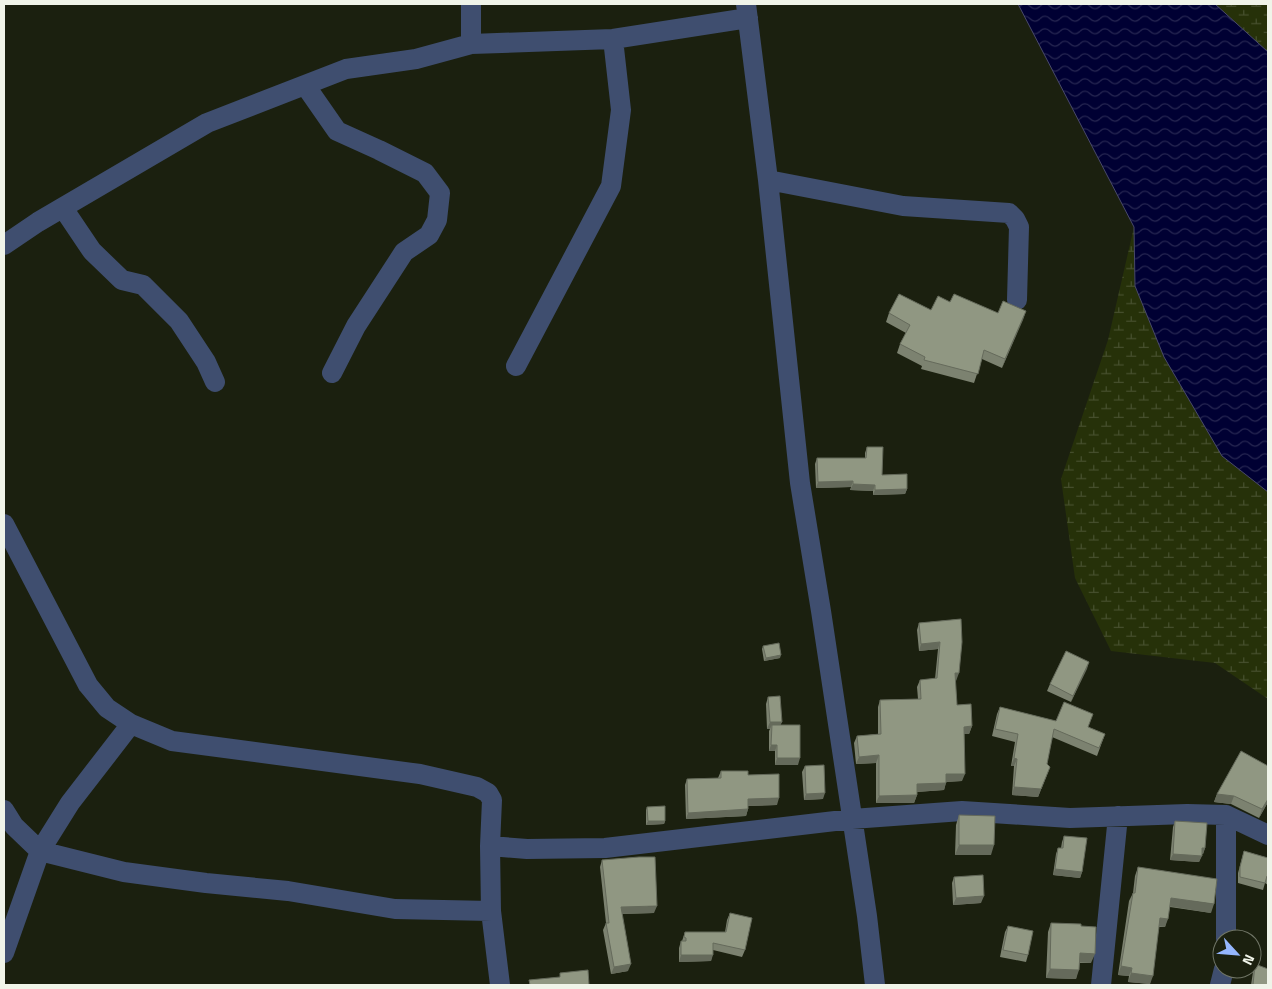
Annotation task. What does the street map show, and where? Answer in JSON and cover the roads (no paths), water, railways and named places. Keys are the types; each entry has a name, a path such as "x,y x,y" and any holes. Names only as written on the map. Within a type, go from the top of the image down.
{"street":[{"path":"471,4 471,44"},
{"path":"4,245 207,122 346,69 416,59 471,44 613,39 747,11 768,180 800,483 876,985"},
{"path":"516,366 611,186 621,110 613,39"},
{"path":"305,85 337,131 425,174 440,193 437,220 429,235 404,252 356,326 332,373"},
{"path":"768,180 903,206 1009,213 1019,227 1017,300"},
{"path":"63,208 92,251 122,280 143,285 179,321 206,362 214,382"},
{"path":"5,528 88,685 107,708 131,724 172,741 420,774 477,787 488,793 492,800 490,846 491,911 500,985"},
{"path":"4,953 40,851 70,803 131,724"},
{"path":"4,810 14,826 40,851 124,872 288,891 394,909 491,911"},
{"path":"490,846 527,849 605,848 852,819 962,811 1070,818 1187,814 1226,815 1268,835"},
{"path":"1226,815 1226,929"},
{"path":"1102,985 1118,816"}],"water":[{"path":"1018,4 1215,4 1268,52 1268,492 1222,456 1164,357 1135,286 1134,227"}]}
